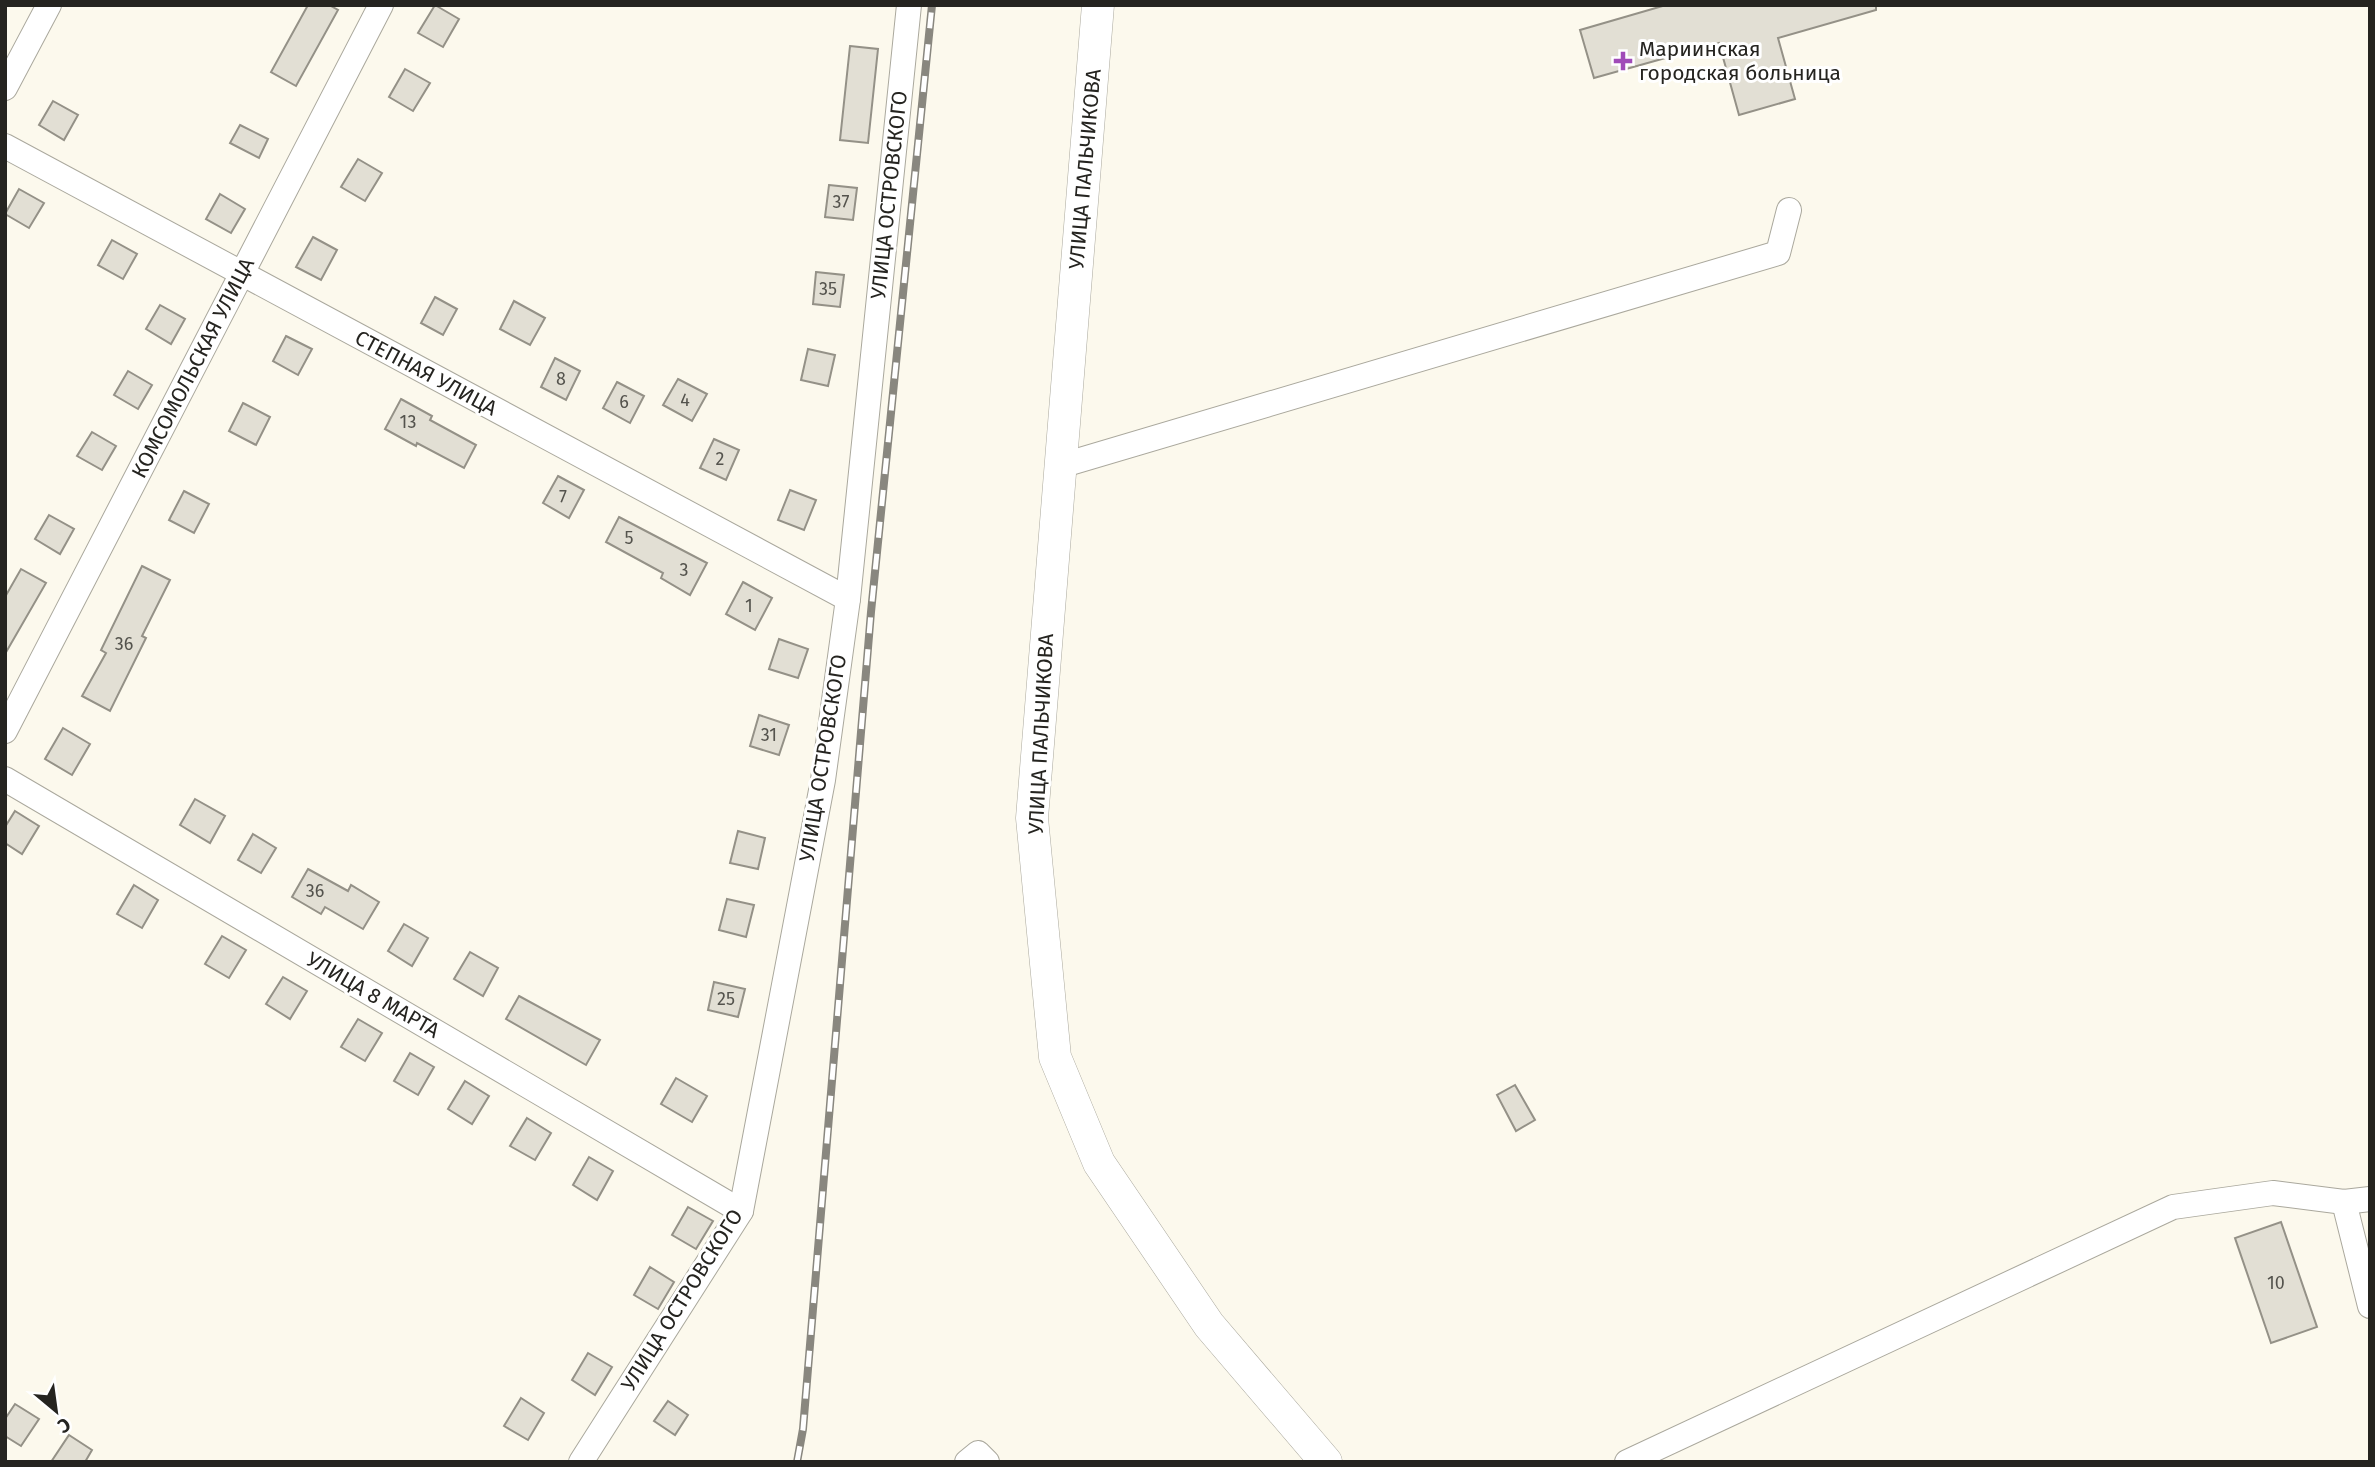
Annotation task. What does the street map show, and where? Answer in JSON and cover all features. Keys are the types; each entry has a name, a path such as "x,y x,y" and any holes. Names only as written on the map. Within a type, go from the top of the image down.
{"street":[{"path":"5,89 49,5"},
{"name":"КОМСОМОЛЬСКАЯ УЛИЦА","path":"5,731 381,5"},
{"name":"УЛИЦА ОСТРОВСКОГО","path":"581,1462 741,1211 822,780 848,599 909,5"},
{"name":"УЛИЦА ПАЛЬЧИКОВА","path":"1098,5 1032,818 1055,1057 1099,1163 1209,1325 1326,1462"},
{"name":"СТЕПНАЯ УЛИЦА","path":"5,146 848,599"},
{"path":"1060,466 1778,253 1789,210"},
{"name":"УЛИЦА 8 МАРТА","path":"5,779 741,1211"},
{"path":"1627,1462 2173,1207 2273,1193 2344,1202 2370,1199"},
{"path":"2344,1202 2370,1306"}],"building":[{"path":"308,5 329,5 338,10 296,86 271,72"},
{"path":"435,5 459,19 443,47 418,33"},
{"name":"Мариинская городская больница","path":"1666,5 1876,5 1876,10 1778,38 1795,99 1739,115 1719,43 1594,78 1580,30"},
{"path":"850,46 878,49 868,143 840,140"},
{"path":"405,69 430,83 413,111 389,97"},
{"path":"53,101 78,115 64,140 39,125"},
{"path":"240,125 268,139 259,158 230,143"},
{"path":"358,159 382,173 365,201 341,187"},
{"path":"829,185 857,188 853,220 825,217"},
{"path":"19,189 44,203 29,228 5,214"},
{"path":"220,194 245,209 231,233 206,219"},
{"path":"313,237 337,250 321,280 296,267"},
{"path":"112,240 137,254 123,279 98,265"},
{"path":"816,272 844,275 840,307 813,304"},
{"path":"435,297 457,309 443,335 421,323"},
{"path":"514,301 545,318 530,345 500,329"},
{"path":"160,305 185,319 171,344 146,329"},
{"path":"286,336 312,349 298,375 273,361"},
{"path":"808,349 835,355 828,386 801,380"},
{"path":"555,358 580,371 566,400 541,387"},
{"path":"128,371 152,385 138,409 114,395"},
{"path":"678,379 707,394 692,421 663,405"},
{"path":"617,382 644,396 630,423 603,408"},
{"path":"401,399 432,416 430,420 476,445 464,468 385,429"},
{"path":"243,403 270,417 256,445 229,431"},
{"path":"92,432 116,446 102,470 77,456"},
{"path":"714,439 739,450 726,480 700,468"},
{"path":"558,476 584,490 569,518 543,503"},
{"path":"790,490 816,500 804,530 778,520"},
{"path":"184,491 209,504 194,533 169,520"},
{"path":"49,515 74,529 60,554 35,539"},
{"path":"619,517 707,563 690,595 661,578 663,573 606,542"},
{"path":"142,566 170,580 142,636 146,638 110,711 82,696 106,653 101,650"},
{"path":"21,569 46,583 5,654 5,597"},
{"path":"743,582 772,598 755,630 726,614"},
{"path":"779,639 808,649 798,678 769,669"},
{"path":"759,715 789,725 779,755 750,746"},
{"path":"63,728 90,744 72,775 45,759"},
{"path":"195,799 225,816 210,843 180,825"},
{"path":"15,811 39,826 22,854 5,843 5,827"},
{"path":"738,831 765,838 758,869 730,863"},
{"path":"253,834 276,848 261,873 238,860"},
{"path":"308,869 348,891 351,885 379,902 363,929 325,907 321,914 292,897"},
{"path":"134,885 158,900 142,928 117,914"},
{"path":"727,899 754,905 746,937 719,930"},
{"path":"404,924 428,938 412,966 388,951"},
{"path":"222,936 246,950 229,978 205,964"},
{"path":"470,952 498,968 483,996 454,979"},
{"path":"283,977 307,991 290,1019 266,1004"},
{"path":"714,982 745,989 738,1017 708,1010"},
{"path":"519,996 600,1040 586,1065 506,1019"},
{"path":"358,1019 382,1033 365,1061 341,1047"},
{"path":"410,1053 434,1067 418,1095 394,1081"},
{"path":"676,1078 707,1096 692,1122 661,1104"},
{"path":"465,1081 489,1096 472,1124 448,1109"},
{"path":"1515,1085 1535,1120 1516,1131 1497,1095"},
{"path":"527,1118 551,1133 535,1160 510,1146"},
{"path":"589,1157 613,1171 597,1200 573,1185"},
{"path":"688,1207 713,1221 696,1249 672,1235"},
{"path":"2281,1222 2317,1327 2271,1343 2235,1238"},
{"path":"650,1267 674,1282 658,1309 634,1295"},
{"path":"588,1353 612,1367 595,1395 572,1380"},
{"path":"521,1398 544,1413 528,1440 504,1426"},
{"path":"668,1401 688,1415 675,1435 654,1421"},
{"path":"15,1404 39,1419 21,1446 5,1436 5,1419"},
{"path":"69,1435 92,1450 85,1462 51,1462"}],"railway":[{"path":"797,1462 803,1429 871,612 932,5"}],"place":[{"name":"Мариинская городская больница","path":"1623,61"}]}
